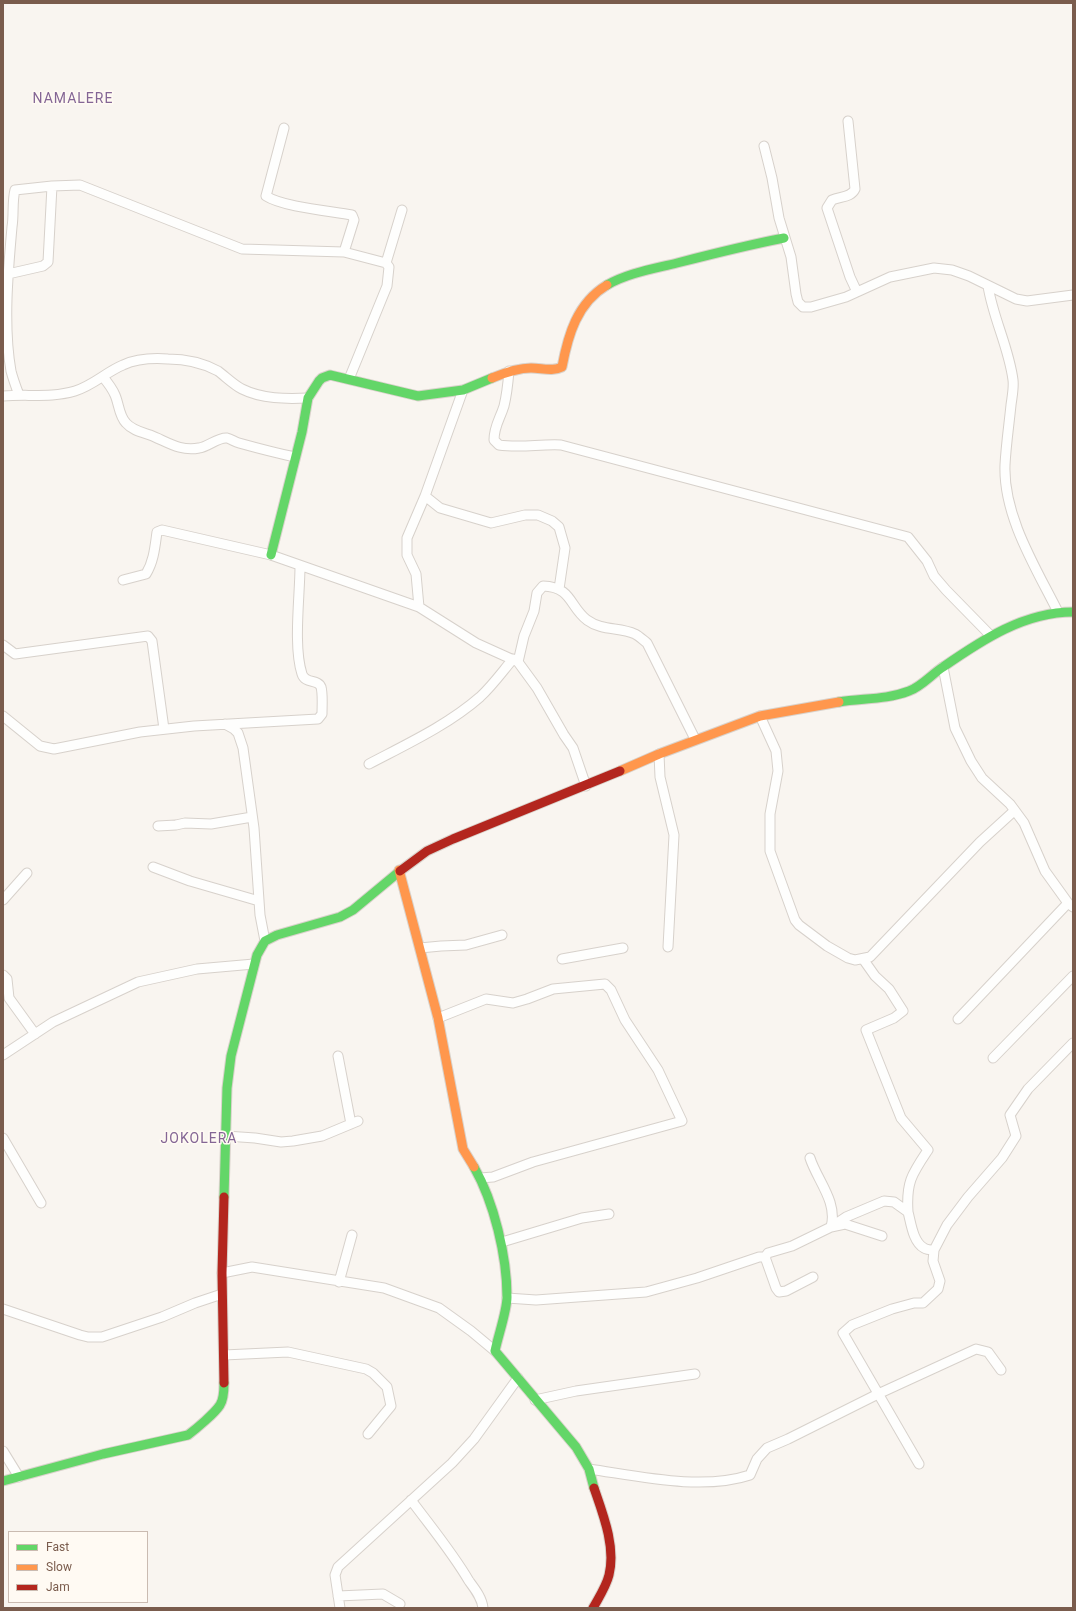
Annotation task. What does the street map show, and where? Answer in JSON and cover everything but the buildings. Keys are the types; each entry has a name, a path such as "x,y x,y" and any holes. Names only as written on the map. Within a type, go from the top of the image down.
{"street":[{"path":"848,121 855,189 854,193 849,196 832,200 827,208 850,277 857,292"},
{"path":"284,128 266,196 299,206 352,215 354,220 344,252"},
{"path":"764,146 784,238 788,244 796,294 800,306 803,308 846,297 890,277 934,268 952,270 969,276 1016,299 1026,301 1073,295"},
{"path":"19,395 12,372 8,336 8,274 13,219 13,197 15,190 52,186 80,185 242,249 344,252 386,263 389,268 387,286 349,379"},
{"path":"8,274 43,266 48,262 52,186"},
{"path":"386,263 402,210"},
{"path":"271,555 302,432 308,398 316,385 327,375 418,396 463,390 509,371 531,368 556,370 562,367 580,310 599,288 648,269 784,238"},
{"path":"988,286 991,304 1005,345 1013,382 1005,464 1005,482 1010,504 1033,563 1058,612"},
{"path":"3,396 40,395 74,391 92,384 114,369 132,362 168,359 188,360 217,371 241,389 257,395 292,399 308,398"},
{"path":"509,371 507,397 500,419 494,428 494,440 499,445 515,447 544,444 561,445 908,537 927,561 934,576 991,636"},
{"path":"103,377 111,386 115,394 122,418 131,428 141,433 150,435 170,445 180,448 198,449 226,438 236,442 295,457"},
{"path":"419,607 416,574 407,555 407,538 425,496 463,390"},
{"path":"425,496 440,508 491,523 525,515 538,515 552,521 559,526 565,548 559,589"},
{"path":"123,580 146,574 151,566 154,556 157,532 162,530 271,555 419,607 476,643 516,660 537,688 573,748 586,786"},
{"path":"3,716 40,746 54,749 140,732 194,726 314,721 322,716 321,687 318,683 306,680 302,676 300,665 298,622 300,566"},
{"path":"369,764 435,728 468,707 481,696 516,660 534,611 537,593 543,586 552,587 565,592 587,620 607,629 635,634 647,643 695,739"},
{"path":"3,1481 103,1454 188,1435 220,1405 224,1392 222,1273 226,1088 231,1056 254,964 260,947 265,940 277,935 340,917 353,910 417,857 453,839 586,786 695,739 760,716 816,705 882,698 910,691 943,667 1004,629 1033,618 1058,612 1073,612"},
{"path":"3,645 15,654 148,636 152,641 164,730"},
{"path":"943,667 955,728 964,748 982,778 1010,804 1024,823 1045,871 1071,905 958,1019"},
{"path":"760,716 776,751 778,771 770,814 770,851 795,920 805,930 840,954 855,960 870,957 980,842 1014,811"},
{"path":"225,724 238,733 243,748 252,817 259,901 265,940"},
{"path":"659,754 660,777 674,835 668,947"},
{"path":"158,826 185,823 211,824 252,817"},
{"path":"153,867 190,881 259,901"},
{"path":"400,870 438,1018 463,1149 480,1178 486,1192 502,1242 507,1298 494,1351"},
{"path":"3,900 27,873"},
{"path":"420,948 466,945 502,935"},
{"path":"562,959 623,948"},
{"path":"863,959 875,976 889,990 903,1011 894,1018 866,1030 901,1118 928,1150 913,1173 907,1193 908,1212 912,1229 917,1240 925,1249 934,1250"},
{"path":"3,1054 53,1022 138,982 197,970 254,964"},
{"path":"3,975 7,979 10,998 35,1034"},
{"path":"993,1058 1073,976"},
{"path":"438,1018 486,999 513,1002 527,999 553,989 605,984 611,990 625,1020 658,1070 682,1121 533,1162 493,1176 480,1178"},
{"path":"919,1464 843,1333 852,1325 892,1309 914,1303 923,1303 938,1289 940,1281 933,1261 934,1250 947,1225 968,1197 1002,1158 1016,1136 1010,1115 1028,1089 1073,1043"},
{"path":"226,1136 281,1142 293,1141 322,1136 354,1123 338,1056"},
{"path":"572,1148 594,1140 616,1136 644,1134"},
{"path":"3,1138 41,1203"},
{"path":"810,1158 814,1169 824,1185 833,1210 834,1219 831,1227"},
{"path":"507,1298 536,1300 646,1292 697,1278 759,1257 765,1257 768,1253 792,1246 831,1227 846,1217 884,1200 894,1202 908,1212"},
{"path":"502,1242 582,1218 608,1214"},
{"path":"831,1227 845,1224 882,1236"},
{"path":"339,1282 352,1235"},
{"path":"765,1257 776,1288 779,1292 786,1291 813,1277"},
{"path":"222,1273 252,1267 384,1288 439,1308 471,1331 494,1351 576,1447 589,1469 610,1544 611,1556 608,1578 593,1608"},
{"path":"3,1309 80,1335 88,1337 102,1337 162,1317 194,1303 222,1294"},
{"path":"589,1469 645,1478 678,1481 702,1482 739,1479 750,1475 757,1459 767,1448 788,1440 878,1394 976,1349 988,1352 1001,1370"},
{"path":"224,1355 288,1352 366,1369 373,1373 387,1386 391,1406 368,1434"},
{"path":"535,1400 576,1391 695,1374"},
{"path":"340,1608 335,1575 338,1567 442,1473 474,1440 518,1378"},
{"path":"3,1451 19,1477"},
{"path":"411,1500 454,1556 479,1595 483,1608"},
{"path":"338,1596 384,1594 400,1604"}],"traffic: fast":[{"path":"607,285 623,277 641,272 784,238"},
{"path":"271,555 302,432 308,398 322,378 330,375 418,396 463,390 492,378"},
{"path":"839,702 892,696 909,691 918,687 939,670 973,647 1004,629 1038,617 1055,613 1073,612"},
{"path":"224,1197 227,1088 231,1056 257,955 265,941 277,935 340,917 353,910 400,871"},
{"path":"474,1167 488,1196 498,1230 505,1264 507,1303 495,1351 576,1447 589,1469 594,1488"},
{"path":"3,1481 103,1454 188,1435 218,1408 223,1397 224,1383"}],"traffic: slow":[{"path":"492,378 521,369 531,368 551,370 562,367 567,343 581,310 597,292 607,285"},
{"path":"620,771 659,754 760,716 839,702"},
{"path":"399,870 438,1018 463,1149 474,1167"}],"traffic: jam":[{"path":"400,871 427,851 453,839 620,771"},
{"path":"224,1197 222,1273 224,1383"},
{"path":"593,1608 608,1579 611,1564 608,1531 594,1488"}],"district":[{"name":"NAMALERE","path":"73,99"},
{"name":"JOKOLERA","path":"199,1139"}]}
